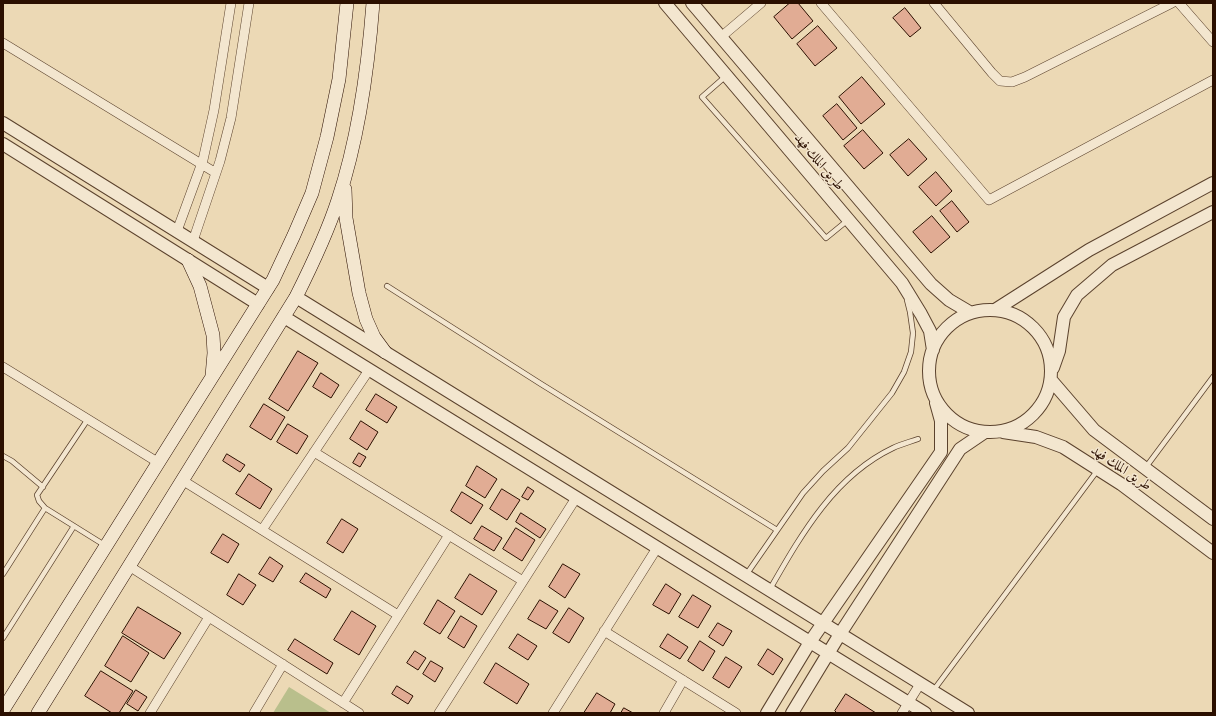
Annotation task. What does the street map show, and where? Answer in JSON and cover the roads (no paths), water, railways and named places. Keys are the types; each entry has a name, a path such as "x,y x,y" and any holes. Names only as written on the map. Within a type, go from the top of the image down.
{"main road":[{"path":"3,710 268,288 294,236 312,194 327,136 339,79 347,3"},
{"path":"38,713 284,317 296,297 321,247 338,200 354,145 364,88 373,3"},
{"path":"345,177 346,218 359,293 366,319 374,337 384,352"},
{"path":"188,260 200,286 213,334 214,353 212,378"}],"street":[{"path":"177,231 202,164 214,110 231,3"},
{"path":"193,241 216,173 231,118 249,3"},
{"name":"طريق الملك فهد","path":"665,3 898,279 921,314 930,331 933,350"},
{"name":"طريق الملك فهد","path":"692,3 931,284 949,300 971,313"},
{"path":"721,37 761,3"},
{"path":"820,3 989,200 1213,80"},
{"path":"934,3 992,73 1000,81 1012,82 1025,77 1172,3"},
{"path":"1179,3 1213,42"},
{"path":"3,43 216,173"},
{"path":"3,123 268,288"},
{"path":"3,144 258,304"},
{"path":"994,310 1089,250 1213,183"},
{"path":"935,398 944,411 956,422 970,429 985,432 1002,431 1016,427 1029,419 1039,408 1047,395 1059,351 1064,317 1077,295 1112,265 1213,212"},
{"path":"898,279 911,260"},
{"path":"296,297 968,713"},
{"path":"766,713 810,642 941,452 941,421 930,382 929,367 933,350 947,327 958,318 982,310 994,310 1010,313 1023,319 1035,329 1044,342 1050,356 1051,376"},
{"path":"284,317 810,642 905,708 925,713"},
{"path":"3,367 159,463"},
{"path":"262,530 369,370"},
{"name":"طريق الملك فهد","path":"1051,376 1094,430 1213,519"},
{"name":"طريق الملك فهد","path":"1002,431 1036,437 1063,447 1121,484 1213,553"},
{"path":"792,713 840,634 960,449 985,432"},
{"path":"314,452 523,580"},
{"path":"182,480 398,615"},
{"path":"439,713 576,498"},
{"path":"343,702 449,535"},
{"path":"553,713 657,548"},
{"path":"129,566 359,713"},
{"path":"150,713 210,618"},
{"path":"604,631 736,713"},
{"path":"254,713 283,664"},
{"path":"664,713 684,680"},
{"path":"905,708 920,684"}],"lane":[{"path":"726,76 702,97 826,238 848,220"},
{"path":"746,575 803,493 823,471 848,448 892,393 904,372 911,352 913,333 910,312 898,279"},
{"path":"387,286 541,384 777,530"},
{"path":"1146,468 1213,377"},
{"path":"88,419 37,495 39,501 45,508 106,546"},
{"path":"770,590 794,548 822,508 842,484 862,467 892,448 918,439"},
{"path":"3,456 12,461 43,487"},
{"path":"933,691 1098,469"},
{"path":"3,574 45,508"},
{"path":"3,638 74,526"}]}
